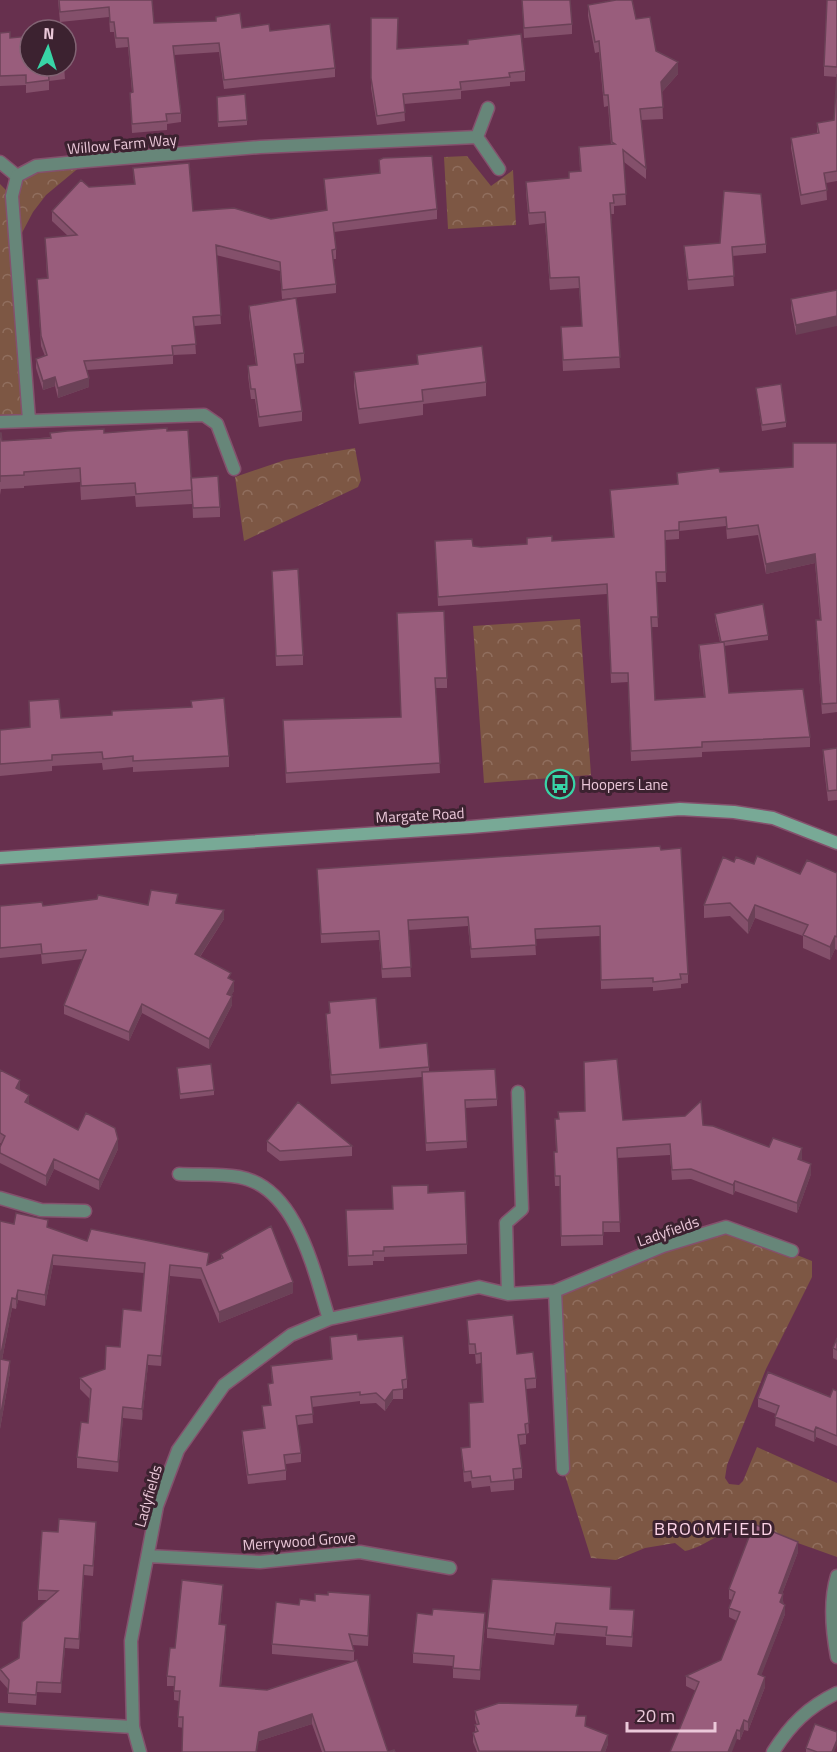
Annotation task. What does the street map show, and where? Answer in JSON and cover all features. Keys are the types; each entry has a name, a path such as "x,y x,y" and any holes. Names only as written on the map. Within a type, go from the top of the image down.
{"street":[{"path":"488,108 477,137 499,169"},
{"name":"Willow Farm Way","path":"17,176 36,166 87,161 261,147 477,137"},
{"path":"0,162 17,176 12,196 29,420"},
{"path":"0,422 204,415 217,424 234,469"},
{"name":"Margate Road","path":"0,858 471,827 680,809 734,812 773,818 837,843"},
{"path":"508,1294 506,1223 522,1209 518,1092"},
{"path":"178,1174 240,1177 265,1186 300,1229 329,1319"},
{"path":"0,1198 41,1210 85,1211"},
{"name":"Ladyfields","path":"140,1752 133,1727 131,1641 158,1506 178,1450 224,1385 291,1335 329,1319 479,1287 508,1294 555,1291 663,1246 726,1227 792,1251"},
{"path":"555,1291 563,1469"},
{"name":"Merrywood Grove","path":"148,1556 260,1562 360,1552 450,1568"},
{"path":"837,1576 833,1602 833,1637 837,1657"},
{"path":"773,1752 787,1730 813,1705 837,1693"},
{"path":"0,1719 133,1727"}],"green space":[{"path":"467,156 491,186 513,170 516,225 448,229 444,157"},
{"path":"87,161 46,195 33,212 15,246 29,420 0,422 0,184 12,196 17,176 36,166"},
{"path":"355,448 361,480 358,487 244,541 235,477 285,460"},
{"path":"580,619 591,775 484,783 473,626"},
{"path":"726,1227 812,1261 812,1277 766,1369 727,1465 725,1478 729,1484 739,1485 743,1481 757,1447 837,1483 837,1557 747,1525 730,1530 685,1551 675,1543 645,1548 616,1560 591,1558 563,1469 555,1291"}],"building":[{"path":"59,0 152,0 154,23 216,21 216,17 240,13 242,28 269,24 270,31 330,24 335,68 224,80 219,43 173,46 181,113 166,114 167,121 132,124 130,93 133,92 128,38 116,38 114,22 110,22 109,7 60,12"},
{"path":"522,0 570,0 572,24 524,28"},
{"path":"616,0 632,0 636,19 650,17 656,51 678,62 661,82 663,107 640,109 646,168 623,150 626,194 613,195 614,203 610,203 620,357 563,360 561,327 582,326 579,277 550,278 545,212 529,213 526,182 569,178 569,172 581,171 579,147 615,144 612,142 608,95 604,95 599,41 595,42 588,5"},
{"path":"827,0 837,0 837,67 824,66"},
{"path":"371,18 398,18 397,49 468,44 468,40 521,34 525,71 509,73 510,77 460,82 461,89 403,94 405,112 377,116 371,78"},
{"path":"10,32 10,38 18,37 18,75 0,76 0,33"},
{"path":"837,74 837,171 824,173 827,190 801,195 791,138 819,133 817,123 834,120"},
{"path":"26,78 49,78 49,80 26,83"},
{"path":"245,94 247,120 218,122 217,97"},
{"path":"432,156 437,209 333,223 336,249 332,250 336,284 282,290 280,262 216,245 221,315 193,317 196,344 172,346 173,355 84,361 89,378 58,388 55,377 43,381 36,359 47,355 41,336 37,279 48,278 45,238 77,235 52,211 81,180 89,187 135,184 133,168 189,163 193,211 234,208 271,219 327,210 324,179 380,173 379,160 383,158"},
{"path":"724,191 761,194 766,244 732,247 734,276 688,280 684,246 720,243"},
{"path":"837,290 837,316 796,325 791,299"},
{"path":"296,298 304,353 294,354 302,411 259,417 255,389 251,389 248,366 257,365 249,306"},
{"path":"482,346 486,382 422,390 423,401 359,409 354,372 418,364 417,355"},
{"path":"781,384 786,422 762,425 756,388"},
{"path":"167,428 167,431 188,430 192,490 136,494 135,483 81,486 80,468 0,476 0,433 2,441 51,438 50,433 67,431 104,429 104,433"},
{"path":"793,443 837,443 837,703 822,704 816,620 821,620 815,554 766,564 758,525 727,529 726,517 679,522 679,530 665,531 666,572 656,572 658,617 651,617 655,700 705,697 699,645 724,642 729,693 803,689 810,737 702,742 702,747 631,751 628,673 611,673 607,584 438,597 435,541 472,539 473,546 481,547 527,544 527,538 552,536 552,541 614,537 610,490 678,484 677,473 719,468 720,472 793,467"},
{"path":"218,476 220,507 193,508 191,478"},
{"path":"298,569 303,655 276,656 272,571"},
{"path":"763,604 768,635 721,642 715,614"},
{"path":"444,611 447,678 435,678 440,763 286,773 283,720 401,717 397,613"},
{"path":"224,698 229,756 133,761 133,756 103,759 102,752 52,755 52,760 0,764 0,730 30,727 29,701 59,699 61,718 112,715 112,711 192,707 191,701"},
{"path":"837,748 837,790 828,791 823,750"},
{"path":"660,846 661,850 681,848 688,974 680,974 681,979 653,982 653,978 601,980 600,926 535,929 536,945 471,949 468,917 408,920 411,967 382,969 379,931 321,934 317,869"},
{"path":"757,856 800,874 807,860 837,873 837,937 835,936 830,947 803,935 808,925 755,905 748,921 730,903 704,905 723,857 734,862 736,857 754,864"},
{"path":"151,890 178,894 176,903 224,910 195,954 231,973 228,978 234,981 227,994 232,996 209,1039 142,1004 129,1032 64,1005 86,950 42,954 41,944 0,948 0,906 42,902 43,906 97,899 98,895 148,905"},
{"path":"376,998 380,1048 427,1043 429,1067 331,1075 326,1014 330,1013 329,1002"},
{"path":"617,1059 623,1120 685,1116 701,1101 703,1125 713,1126 769,1147 773,1138 802,1148 798,1159 811,1164 797,1203 735,1181 733,1185 691,1169 672,1170 670,1144 617,1148 620,1222 603,1222 603,1235 561,1236 560,1176 555,1176 554,1152 557,1152 555,1119 559,1119 558,1112 585,1111 584,1062"},
{"path":"211,1064 214,1090 180,1094 177,1068"},
{"path":"495,1069 497,1099 465,1100 467,1141 426,1143 422,1072"},
{"path":"0,1070 20,1080 16,1088 29,1095 25,1102 78,1130 86,1113 115,1128 118,1139 99,1180 54,1159 46,1176 0,1153 5,1136 0,1133"},
{"path":"298,1102 352,1146 280,1151 267,1141"},
{"path":"428,1185 428,1193 465,1191 467,1244 384,1247 384,1251 373,1251 373,1255 348,1256 346,1210 393,1209 392,1186"},
{"path":"16,1213 48,1220 47,1227 87,1241 91,1229 209,1253 207,1265 223,1258 221,1254 271,1226 293,1282 219,1312 201,1268 170,1265 161,1356 148,1355 142,1409 123,1407 118,1462 77,1457 81,1422 88,1423 91,1389 80,1378 105,1369 106,1346 120,1347 123,1309 141,1311 145,1263 53,1255 45,1295 18,1290 16,1299 12,1298 0,1359 0,1221 14,1224"},
{"path":"513,1315 517,1354 533,1352 536,1378 525,1379 529,1423 525,1424 526,1434 518,1435 522,1468 513,1469 514,1480 491,1482 490,1476 472,1478 471,1471 464,1472 461,1448 470,1447 469,1403 483,1402 481,1353 476,1354 475,1344 469,1344 467,1320"},
{"path":"357,1334 358,1340 403,1336 407,1379 402,1380 403,1389 393,1390 385,1401 376,1393 360,1395 360,1392 311,1397 313,1414 296,1416 301,1453 284,1455 286,1470 248,1475 242,1431 265,1428 262,1406 271,1405 268,1384 273,1383 271,1366 332,1359 330,1337"},
{"path":"837,1338 837,1350 833,1348"},
{"path":"0,1359 10,1361 0,1419"},
{"path":"768,1372 830,1397 833,1389 837,1391 837,1436 816,1427 814,1432 775,1417 779,1406 758,1398"},
{"path":"59,1519 96,1522 93,1566 84,1565 79,1639 65,1638 61,1683 37,1682 36,1695 8,1693 9,1680 0,1669 19,1658 22,1622 58,1591 38,1590 42,1531 58,1532"},
{"path":"754,1524 798,1542 779,1593 783,1594 780,1602 785,1605 758,1674 765,1677 748,1722 744,1720 740,1731 737,1730 728,1752 670,1752 699,1682 686,1676 721,1660 740,1612 729,1608 735,1592 729,1589"},
{"path":"492,1579 611,1587 610,1609 634,1610 632,1637 606,1635 607,1627 556,1623 554,1635 487,1628"},
{"path":"182,1580 223,1585 219,1624 226,1625 220,1686 267,1690 357,1660 388,1752 325,1752 312,1714 259,1732 256,1752 182,1752 183,1717 178,1717 180,1691 174,1691 175,1677 167,1676 170,1648 175,1648"},
{"path":"328,1592 370,1595 368,1636 349,1634 354,1651 272,1644 276,1602 299,1605 300,1599 315,1601 315,1594 328,1595"},
{"path":"433,1609 485,1613 480,1670 453,1668 454,1656 413,1653 417,1613 432,1615"},
{"path":"499,1703 578,1705 576,1716 586,1716 585,1726 608,1735 601,1752 479,1751 473,1733 478,1731 475,1725 479,1724 475,1711"},
{"path":"815,1724 837,1732 837,1740 832,1752 817,1752 806,1748"}],"place":[{"name":"Hoopers Lane","path":"560,784"}],"district":[{"name":"BROOMFIELD","path":"714,1528"}]}
